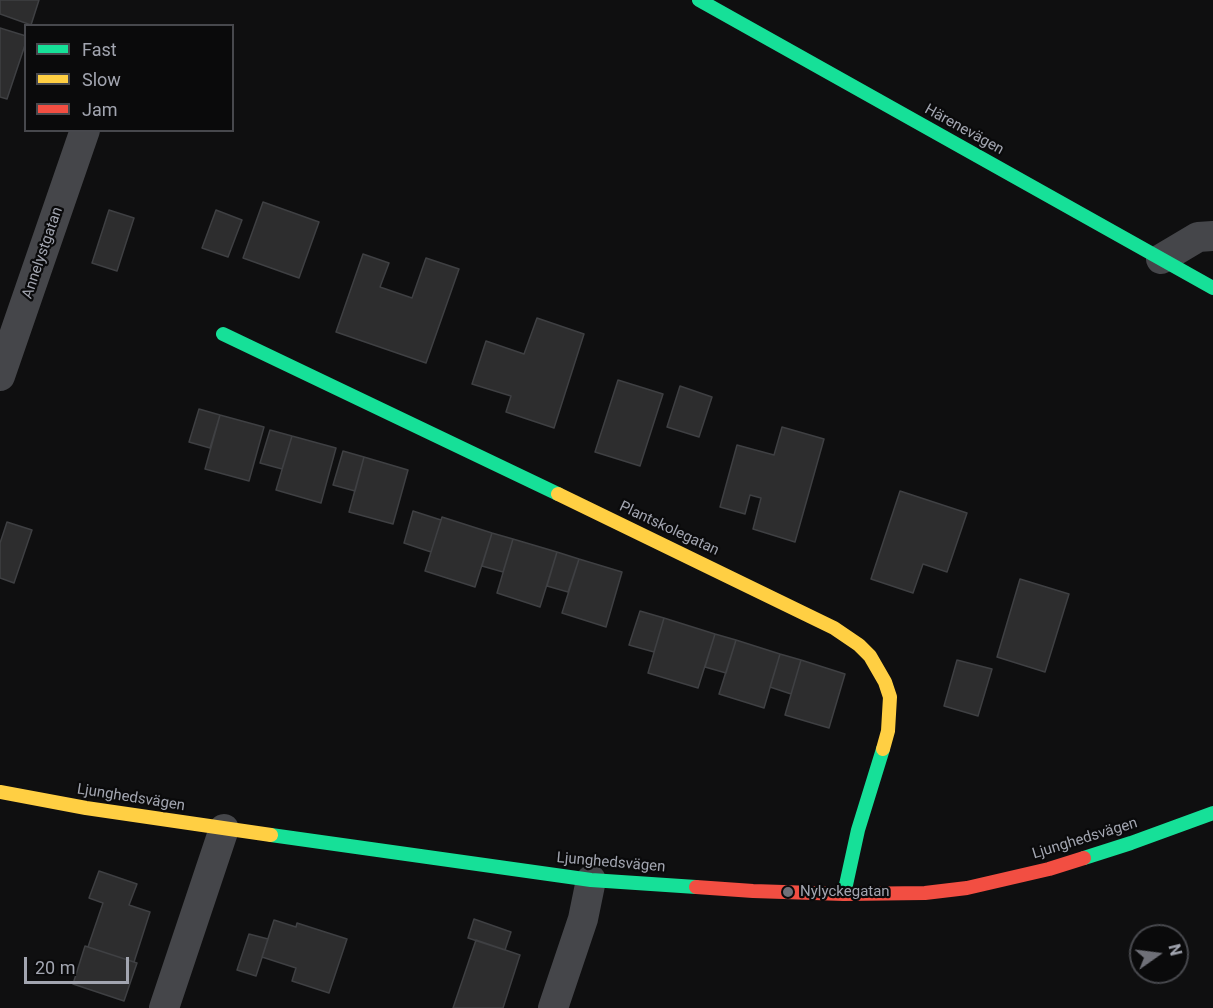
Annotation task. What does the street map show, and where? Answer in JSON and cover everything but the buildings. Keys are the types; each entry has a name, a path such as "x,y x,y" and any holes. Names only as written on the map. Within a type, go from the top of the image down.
{"street":[{"name":"Härenevägen","path":"699,0 1213,288"},
{"name":"Annelystgatan","path":"0,376 84,132"},
{"path":"1161,259 1198,237 1213,236"},
{"name":"Plantskolegatan","path":"223,334 696,560 834,628 859,645 870,656 885,682 890,697 890,713 888,731 858,830 844,894"},
{"name":"Ljunghedsvägen","path":"0,792 224,829 591,880 753,891 844,894 925,893 968,888 1014,878 1131,843 1213,813"},
{"path":"164,1008 224,829"},
{"path":"553,1008 583,919 591,880"}],"traffic: fast":[{"path":"699,0 1213,288"},
{"path":"223,334 558,494"},
{"path":"844,894 858,830 883,749"},
{"path":"1084,858 1213,813"},
{"path":"271,835 591,880 696,887"}],"traffic: slow":[{"path":"558,494 834,628 859,645 870,656 885,682 890,697 888,731 883,749"},
{"path":"0,792 86,808 271,835"}],"traffic: jam":[{"path":"696,887 844,894 925,893 967,888 1049,869 1084,858"}],"place":[{"name":"Nylyckegatan","path":"788,892"}]}
